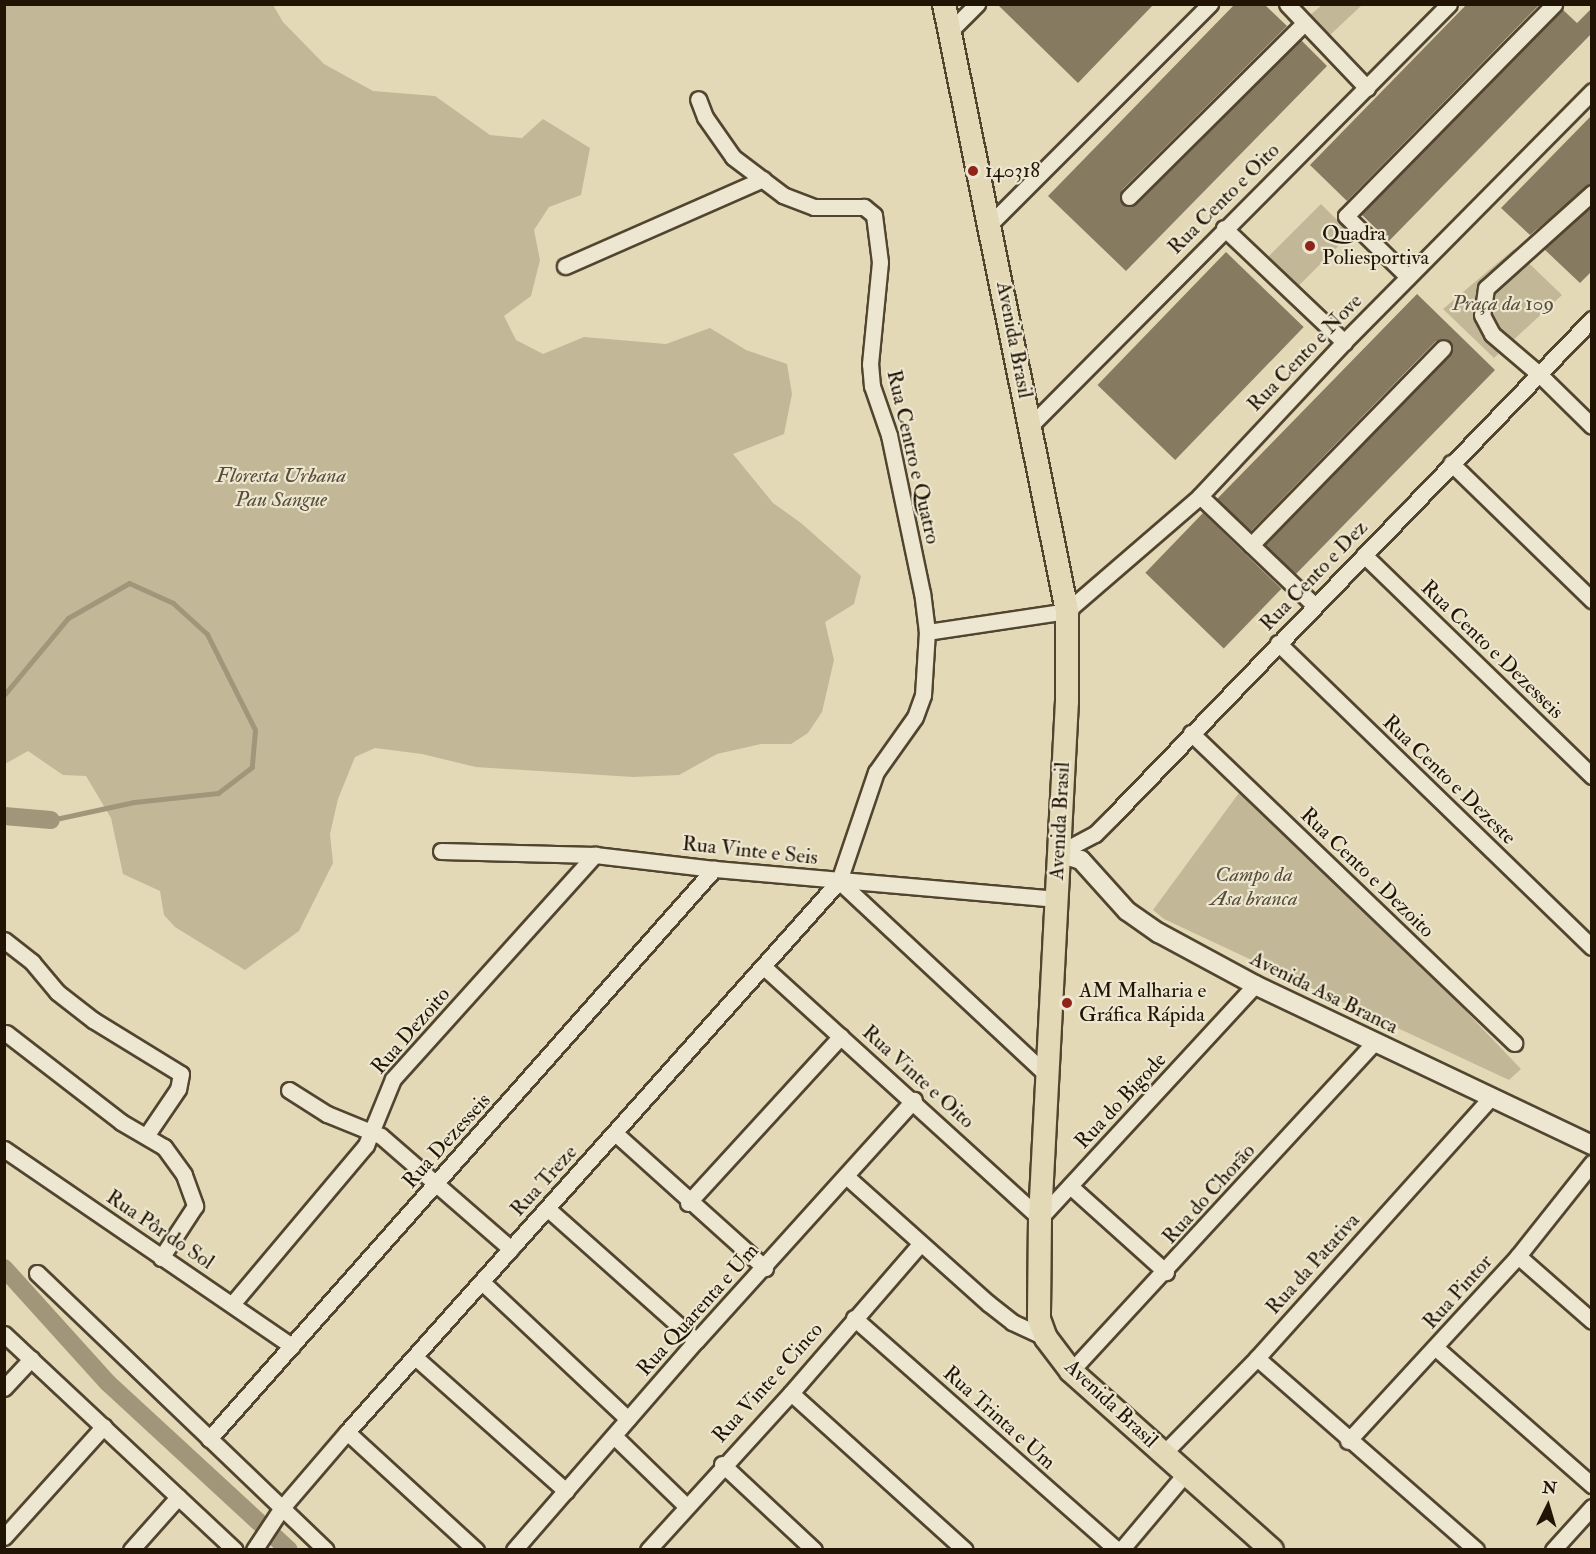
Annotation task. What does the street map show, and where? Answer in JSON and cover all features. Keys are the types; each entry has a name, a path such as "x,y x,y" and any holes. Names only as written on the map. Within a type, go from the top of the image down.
{"main road":[{"name":"Avenida Brasil","path":"944,4 991,223 1067,611 1067,701 1040,1218 1038,1302 1046,1338 1071,1371 1272,1550"}],"street":[{"path":"950,33 977,4"},
{"path":"991,223 1210,4"},
{"path":"1287,4 1367,88"},
{"name":"Rua Cento e Oito","path":"1031,425 1224,228 1449,4"},
{"path":"1408,277 1346,216 1554,4"},
{"path":"1129,197 1304,23"},
{"name":"Rua Cento e Nove","path":"1067,611 1200,496 1344,342 1592,91"},
{"name":"Rua Centro e Quatro","path":"698,99 720,142 763,179 796,203 864,207 870,209 876,223 880,262 871,375 889,435 927,632 923,695 915,717 876,772 839,881"},
{"path":"565,266 763,179"},
{"path":"1592,193 1486,288 1482,315 1492,334 1539,374 1592,426"},
{"path":"1224,228 1344,342"},
{"name":"Rua Cento e Dez","path":"1058,850 1095,834 1592,319"},
{"path":"1251,545 1443,348"},
{"path":"1451,463 1592,600"},
{"path":"1200,496 1314,605"},
{"name":"Rua Cento e Dezesseis","path":"1364,555 1592,776"},
{"path":"927,632 1067,611"},
{"name":"Rua Cento e Dezeste","path":"1278,643 1592,947"},
{"name":"Rua Cento e Dezoito","path":"1191,733 1514,1043"},
{"name":"Avenida Asa Branca","path":"1058,850 1082,860 1127,911 1159,933 1255,985 1489,1099 1592,1145"},
{"name":"Rua Vinte e Seis","path":"441,851 595,855 714,870 1056,899"},
{"name":"Rua Dezoito","path":"233,1303 366,1144 393,1079 595,855"},
{"name":"Rua Dezesseis","path":"209,1439 714,870"},
{"path":"839,881 1047,1075"},
{"name":"Rua Treze","path":"254,1549 278,1514 347,1432 765,968 839,881"},
{"path":"4,940 32,962 57,992 93,1020 181,1074 178,1089 146,1136"},
{"name":"Rua Vinte e Oito","path":"765,968 914,1100 1040,1218"},
{"name":"Rua do Bigode","path":"1040,1218 1255,985"},
{"path":"6,1033 112,1115 164,1147 196,1198 191,1216 161,1258"},
{"path":"688,1203 841,1036"},
{"name":"Rua do Chorão","path":"1071,1371 1166,1272 1375,1042"},
{"path":"289,1090 342,1122 372,1132 511,1249"},
{"name":"Rua da Patativa","path":"1163,1454 1257,1358 1489,1099"},
{"name":"Rua Quarenta e Um","path":"514,1550 696,1341 765,1268 914,1100"},
{"path":"615,1133 688,1203 765,1268"},
{"name":"Rua Pôr do Sol","path":"4,1149 161,1258 233,1303 292,1346"},
{"name":"Rua Pintor","path":"1348,1441 1436,1348 1518,1256 1592,1163"},
{"path":"846,1176 920,1244 1012,1322 1046,1338"},
{"path":"1070,1186 1166,1272"},
{"path":"548,1209 696,1341"},
{"name":"Rua Vinte e Cinco","path":"656,1547 686,1506 722,1464 791,1393 920,1244"},
{"path":"1518,1256 1592,1321"},
{"path":"37,1273 209,1439 278,1514 326,1550"},
{"path":"482,1282 628,1419"},
{"name":"Rua Trinta e Um","path":"854,1318 1119,1550"},
{"path":"4,1334 235,1550"},
{"path":"1436,1348 1592,1485"},
{"path":"415,1357 566,1491"},
{"path":"1257,1358 1348,1441 1476,1550"},
{"path":"4,1388 31,1359"},
{"path":"791,1393 965,1550"},
{"path":"4,1537 104,1426"},
{"path":"347,1432 476,1550"},
{"path":"614,1436 686,1506"},
{"path":"722,1464 813,1550"},
{"path":"1119,1550 1185,1474"},
{"path":"131,1550 178,1497"},
{"path":"1553,1550 1592,1507"}],"green space":[{"name":"Floresta Urbana Pau Sangue","path":"5,4 273,5 283,22 324,64 373,91 435,96 490,135 522,138 543,119 590,148 581,195 549,207 534,230 540,260 531,296 504,316 516,340 543,354 584,337 666,344 710,328 746,350 787,364 792,394 784,434 733,454 773,503 801,523 861,576 854,604 825,622 834,660 822,712 808,733 791,744 761,744 717,754 679,775 633,777 476,767 422,754 375,748 355,757 338,799 330,834 333,863 299,931 245,970 175,927 164,915 160,891 123,874 111,818 86,776 63,775 28,751 5,764"},
{"path":"1322,5 1362,5 1329,36 1309,16"},
{"name":"Quadra Poliesportiva","path":"1321,204 1351,234 1298,286 1269,256"},
{"name":"Praça da 109","path":"1514,249 1562,295 1494,358 1443,309"},
{"name":"Campo da Asa branca","path":"1247,782 1521,1069 1509,1080 1164,919 1153,910"}],"building":[{"path":"997,4 1154,4 1078,83"},
{"path":"1235,4 1264,4 1287,26 1122,190 1123,204 1136,204 1301,40 1327,66 1126,271 1048,196"},
{"path":"1467,4 1540,4 1347,201 1310,165"},
{"path":"1592,8 1592,33 1389,241 1361,214 1562,9 1577,23"},
{"path":"1592,115 1592,183 1530,235 1501,208"},
{"path":"1592,207 1592,271 1580,283 1544,249"},
{"path":"1226,252 1304,327 1175,460 1097,385"},
{"path":"1417,294 1495,370 1296,574 1265,545 1450,355 1449,341 1436,341 1251,531 1217,499"},
{"path":"1203,513 1281,589 1224,648 1145,573"}],"waterway":[{"path":"4,695 68,618 129,583 173,603 207,634 255,730 252,767 218,793 134,802 51,820"},
{"path":"4,816 51,820"},
{"path":"4,1268 108,1383 289,1550"}],"place":[{"name":"140318","path":"973,171"},
{"name":"Quadra Poliesportiva","path":"1310,246"},
{"name":"AM Malharia e Gráfica Rápida","path":"1067,1003"}]}
